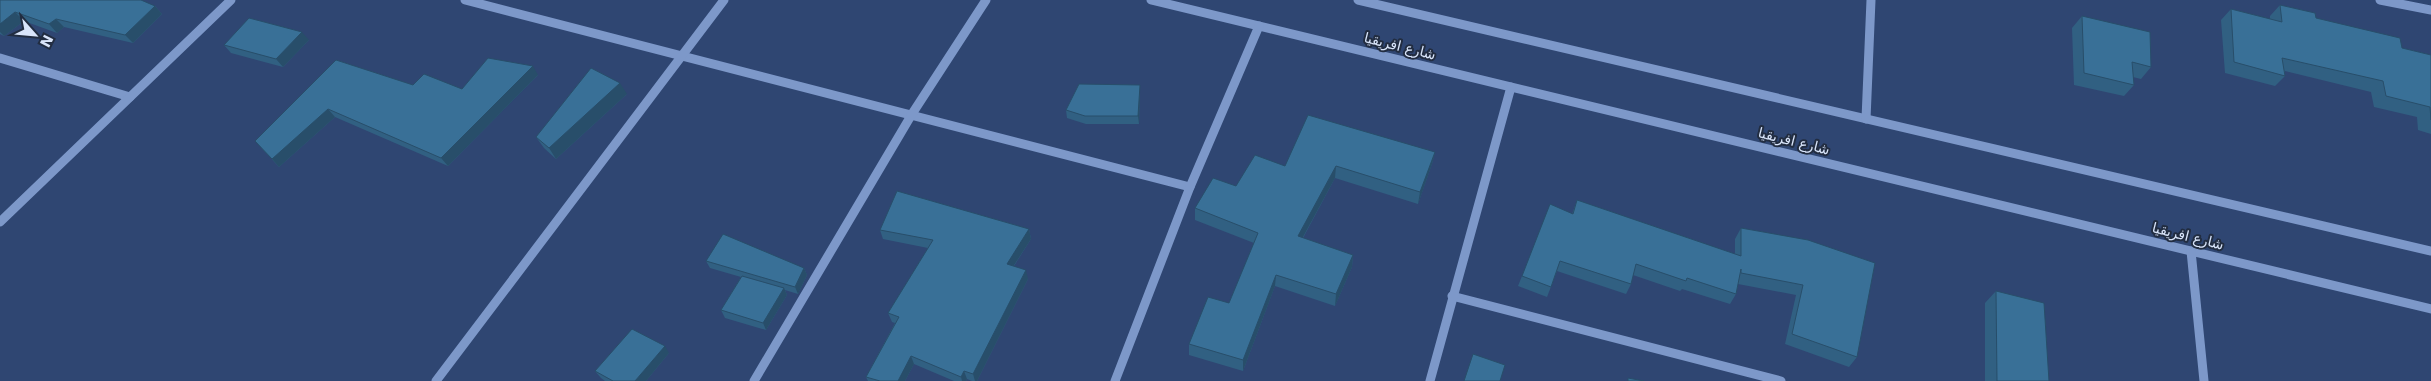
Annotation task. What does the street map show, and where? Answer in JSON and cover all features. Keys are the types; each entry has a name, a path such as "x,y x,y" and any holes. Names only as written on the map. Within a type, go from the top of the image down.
{"street":[{"path":"0,222 231,0"},
{"path":"465,0 1190,187"},
{"path":"436,381 724,0"},
{"path":"754,381 912,114 986,0"},
{"name":"شارع افريقيا","path":"1151,0 2431,309"},
{"path":"1358,0 2431,251"},
{"path":"1866,119 1870,0"},
{"path":"2380,0 2431,10"},
{"path":"1115,381 1190,187 1259,26"},
{"path":"0,58 130,97"},
{"path":"1430,381 1511,87"},
{"path":"2191,251 2204,381"},
{"path":"1452,296 1780,381"}],"building":[{"path":"0,0 141,0 155,6 125,35 56,19 49,24 15,12 0,24"},
{"path":"2280,5 2315,13 2316,18 2400,38 2402,48 2431,55 2431,120 2430,107 2386,96 2383,81 2282,58 2285,76 2234,62 2231,9 2282,22"},
{"path":"2082,16 2150,32 2151,67 2132,62 2134,85 2084,73"},
{"path":"249,18 302,32 276,59 224,45"},
{"path":"488,58 533,66 441,158 328,109 272,159 255,141 336,60 413,85 424,74 462,89"},
{"path":"591,68 620,83 549,148 536,137"},
{"path":"1079,84 1140,85 1138,116 1085,116 1066,110"},
{"path":"1308,115 1435,152 1420,192 1336,166 1298,236 1353,255 1336,294 1276,275 1243,360 1189,344 1208,297 1229,303 1258,233 1195,208 1213,178 1236,186 1255,155 1285,166"},
{"path":"897,191 1029,229 1007,264 1026,270 973,374 964,371 961,377 911,356 898,381 880,381 866,377 899,317 888,313 933,240 880,230"},
{"path":"1577,200 1741,256 1741,228 1808,240 1875,263 1857,357 1792,334 1803,285 1741,273 1741,269 1736,294 1687,278 1686,281 1636,264 1631,284 1560,261 1551,287 1522,276 1550,204 1573,214"},
{"path":"723,234 804,268 795,287 706,261"},
{"path":"742,276 784,288 763,323 721,310"},
{"path":"1996,291 2044,303 2049,381 1997,381"},
{"path":"632,329 665,346 635,381 613,381 595,371"},
{"path":"1473,354 1505,365 1500,381 1464,381"},
{"path":"1628,378 1644,381 1628,381"}]}
